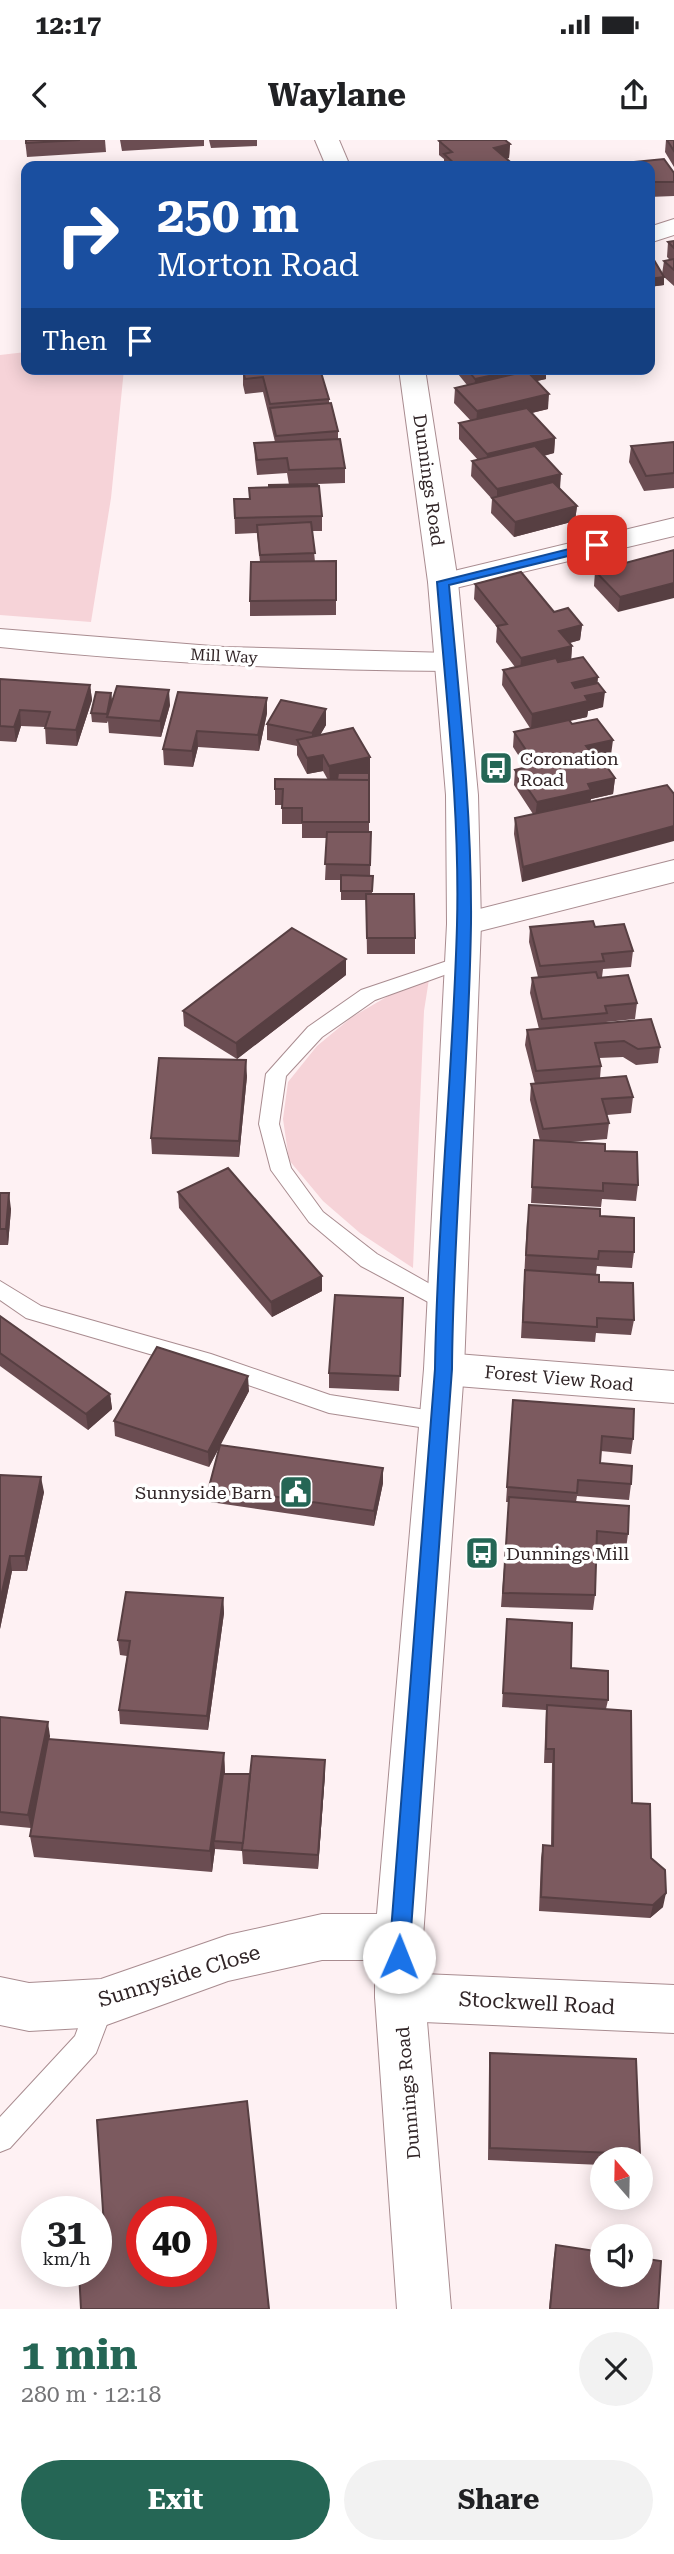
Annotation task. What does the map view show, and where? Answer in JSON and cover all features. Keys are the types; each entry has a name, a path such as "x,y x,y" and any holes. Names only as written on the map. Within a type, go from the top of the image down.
{"street":[{"path":"327,140 336,161"},
{"path":"655,234 674,226"},
{"name":"Dunnings Road","path":"413,375 443,582 461,795 464,924 444,1303 444,1369 399,1937 400,1997 424,2309"},
{"path":"443,582 674,527"},
{"name":"Mill Way","path":"0,638 83,647 250,658 339,662 450,662"},
{"path":"464,924 674,871"},
{"name":"Forest View Road","path":"444,1369 674,1387"},
{"name":"Sunnyside Close","path":"0,2001 29,2007 101,2003 228,1958 322,1937 399,1937"},
{"name":"Stockwell Road","path":"400,1997 674,2009"}],"lane":[{"path":"444,1303 369,1260 316,1217 281,1170 269,1124 276,1074 315,1032 368,995 462,962"},
{"path":"0,1289 34,1312 211,1363 329,1405 439,1421"},
{"path":"0,2138 86,2044 101,2003"}],"shaded area":[{"path":"21,353 21,375 123,375 111,498 91,622 0,615 0,355"},
{"path":"429,979 424,1011 413,1268 360,1233 323,1201 289,1160 283,1119 288,1082 317,1046 352,1017 390,995"}],"building":[{"path":"26,140 80,140 26,143"},
{"path":"505,140 510,144 494,148 509,161 452,161 444,154 452,152 439,141"},
{"path":"667,140 674,140 674,151"},
{"path":"664,159 674,173 674,182 655,182 655,161 644,161"},
{"path":"674,259 674,270 664,261"},
{"path":"655,262 664,277 655,278"},
{"path":"244,375 322,375 329,399 270,404 263,377 245,379"},
{"path":"472,375 494,375 475,379"},
{"path":"510,375 531,375 549,394 477,411 455,388"},
{"path":"331,403 338,431 276,436 270,408"},
{"path":"527,408 555,438 487,454 459,423"},
{"path":"340,439 345,468 289,470 287,458 257,460 254,443"},
{"path":"674,442 674,473 646,476 631,446"},
{"path":"535,446 561,474 497,489 472,461"},
{"path":"553,482 577,506 515,522 492,498"},
{"path":"269,485 318,486 269,487"},
{"path":"319,486 322,516 235,518 234,499 250,499 249,488"},
{"path":"311,522 315,553 260,555 257,525"},
{"path":"674,550 674,583 620,597 595,571"},
{"path":"336,561 336,600 250,601 251,562"},
{"path":"521,572 554,612 568,608 582,625 559,631 572,646 521,658 497,626 507,624 475,584"},
{"path":"583,657 598,677 572,683 575,688 598,683 605,692 585,696 588,701 532,714 503,670 556,658 558,662"},
{"path":"0,679 90,685 76,730 45,728 50,712 20,710 14,727 0,726"},
{"path":"117,686 169,690 160,721 107,717"},
{"path":"96,692 111,693 107,714 91,713"},
{"path":"178,692 267,698 258,735 197,731 192,751 163,749"},
{"path":"281,700 326,709 312,733 267,724"},
{"path":"597,719 613,740 586,746 590,751 569,756 573,762 599,756 615,778 588,784 591,790 537,802 515,770 536,765 514,732 569,720 572,724"},
{"path":"353,728 370,757 329,766 323,755 307,758 297,740"},
{"path":"338,773 369,773 369,780 337,780"},
{"path":"275,779 369,780 369,822 302,822 302,808 282,808 283,789 275,789"},
{"path":"667,785 674,794 674,826 523,867 515,818"},
{"path":"327,832 371,832 370,865 325,864"},
{"path":"341,875 373,876 372,891 341,891"},
{"path":"366,894 414,894 415,938 367,938"},
{"path":"593,921 595,927 624,924 633,951 602,954 604,961 540,966 530,927"},
{"path":"292,928 346,959 236,1043 183,1011"},
{"path":"596,972 598,978 628,975 637,1003 605,1006 607,1013 542,1019 532,978"},
{"path":"651,1019 660,1047 638,1049 624,1041 595,1043 601,1066 536,1071 527,1030"},
{"path":"159,1058 246,1060 239,1141 151,1138"},
{"path":"626,1076 633,1097 602,1099 609,1123 543,1129 531,1084"},
{"path":"534,1140 605,1144 605,1151 637,1152 638,1185 603,1183 603,1191 532,1187"},
{"path":"228,1168 322,1276 271,1302 178,1192"},
{"path":"0,1193 9,1193 6,1229 0,1229"},
{"path":"529,1205 600,1209 600,1216 634,1218 634,1252 599,1251 598,1259 526,1255"},
{"path":"525,1270 599,1275 599,1282 633,1283 634,1320 597,1318 597,1327 523,1322"},
{"path":"335,1295 403,1298 400,1376 329,1373"},
{"path":"0,1316 110,1394 86,1414 0,1353"},
{"path":"157,1347 248,1376 208,1452 114,1421"},
{"path":"513,1400 634,1409 633,1439 602,1436 600,1463 632,1466 631,1484 578,1480 577,1493 507,1487"},
{"name":"Sunnyside Barn","path":"220,1445 383,1468 374,1511 209,1487"},
{"path":"0,1475 41,1477 25,1556 10,1556 0,1601"},
{"path":"509,1497 629,1506 628,1534 597,1531 595,1595 503,1593"},
{"path":"126,1592 223,1598 207,1716 119,1710 130,1641 118,1640"},
{"path":"507,1619 572,1623 571,1668 608,1671 608,1700 503,1693"},
{"path":"547,1705 631,1711 632,1803 650,1804 651,1858 665,1870 666,1893 653,1905 541,1897 543,1845 553,1846 554,1749 546,1749"},
{"path":"0,1717 48,1722 28,1815 0,1812"},
{"path":"48,1739 224,1753 210,1851 30,1836"},
{"path":"252,1756 325,1760 318,1855 242,1850"},
{"path":"223,1774 250,1774 243,1843 214,1841"},
{"path":"490,2053 636,2059 640,2147 590,2147 590,2152 490,2148"},
{"path":"247,2101 269,2309 81,2309 80,2287 112,2287 112,2196 102,2196 97,2120"},
{"path":"556,2245 590,2250 590,2287 653,2287 653,2260 661,2261 658,2309 550,2309"}],"place":[{"name":"Coronation Road","path":"496,768"},
{"name":"Sunnyside Barn","path":"296,1492"},
{"name":"Dunnings Mill","path":"482,1553"}],"route":[{"path":"399,1957 444,1369 444,1303 464,924 461,795 443,582 597,545"}]}
